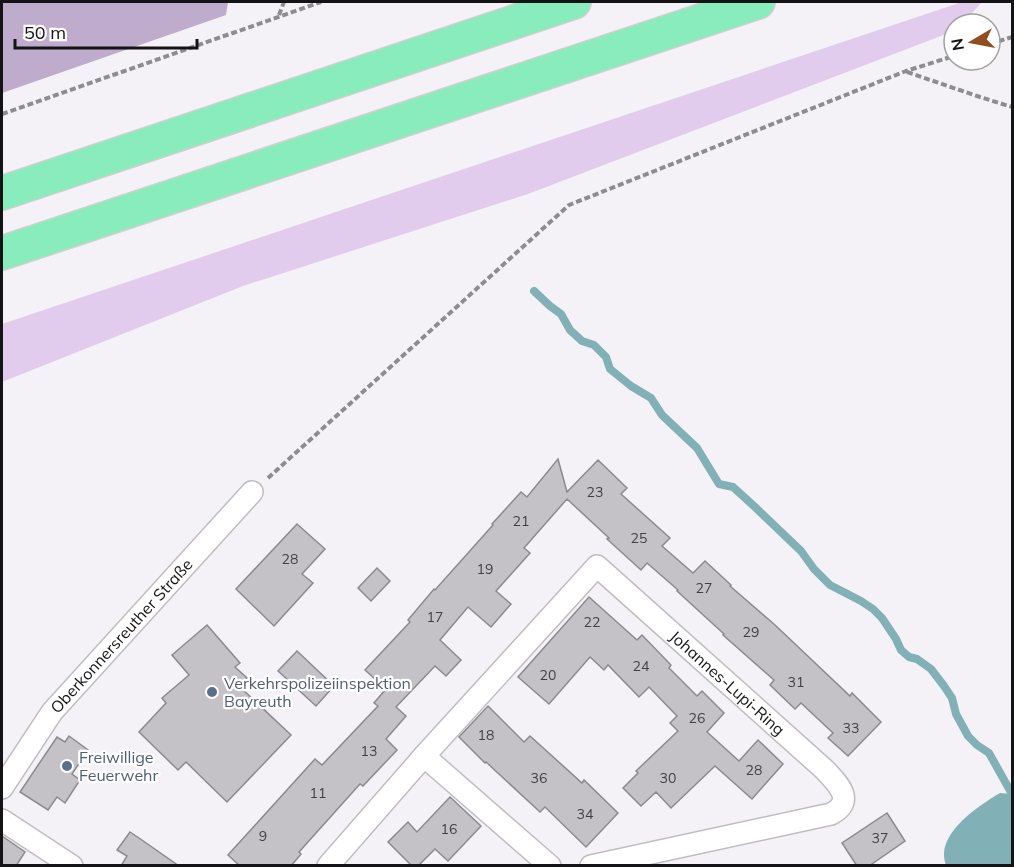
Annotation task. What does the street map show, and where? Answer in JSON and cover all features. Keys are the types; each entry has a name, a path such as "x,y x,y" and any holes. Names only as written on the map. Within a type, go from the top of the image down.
{"highway":[{"path":"2,193 574,2"},
{"path":"2,253 758,2"}],"street":[{"name":"Oberkonnersreuther Straße","path":"2,788 52,712 252,492"},
{"name":"Johannes-Lupi-Ring","path":"328,866 424,756 597,566 825,770 837,783 844,802 839,809 831,813 591,866"},
{"path":"424,756 550,866"},
{"path":"2,820 72,866"}],"path":[{"path":"279,15 284,2"},
{"path":"2,114 321,2"},
{"path":"252,492 569,205 906,71 942,60"},
{"path":"906,71 1012,107"}],"shaded area":[{"path":"2,2 228,2 226,15 2,93"},
{"path":"962,2 982,2 973,12 942,12 942,36 528,194 243,286 2,382 2,324"}],"water":[{"path":"1000,793 1012,794 1012,864 1010,866 946,865 944,854 946,843 952,832 970,814"}],"building":[{"path":"558,459 567,492 598,460 627,488 621,494 670,538 662,546 693,573 705,561 850,696 852,693 881,722 848,756 828,738 833,733 801,703 795,709 770,685 774,680 723,635 678,590 647,563 641,570 567,499 524,548 530,553 496,591 511,604 491,627 468,607 440,640 461,660 446,676 435,666 396,707 406,716 386,739 397,750 363,786 360,784 299,852 301,854 291,866 240,866 228,855 315,759 322,765 378,706 374,703 386,689 365,670 410,622 408,620 434,589 521,492 527,497"},
{"path":"297,524 325,549 302,574 313,583 274,626 236,589"},
{"path":"377,568 390,581 371,601 358,588"},
{"path":"589,597 637,640 642,635 671,665 669,668 697,696 702,691 724,713 707,732 739,761 758,740 783,764 752,799 715,766 671,808 656,792 641,806 623,788 638,773 636,771 678,731 670,723 677,716 649,687 639,697 608,665 604,670 590,657 549,704 518,677"},
{"path":"207,625 240,663 235,667 247,678 238,685 291,735 227,802 186,762 178,770 139,732 166,703 162,698 189,675 172,655"},
{"path":"297,651 334,686 316,706 278,671"},
{"path":"488,706 524,742 530,736 582,783 584,780 618,813 586,847 545,807 540,812 459,737"},
{"path":"69,736 88,750 72,774 80,780 65,803 57,797 48,810 20,792 57,737 65,742"},
{"path":"450,797 481,826 448,861 435,849 418,866 412,866 388,842 408,822 417,832"},
{"path":"887,813 905,841 869,866 857,866 842,843"},
{"path":"130,832 179,866 121,866 127,856 117,850"},
{"path":"2,836 25,852 16,866 2,866"}],"waterway":[{"path":"534,291 561,314 570,330 582,341 594,345 606,357 610,369 651,398 662,415 697,448 719,484 733,487 755,507 801,551 830,585 873,609 882,618 901,650 931,669 952,698 956,714 968,736 989,753 1012,794"}],"place":[{"name":"Verkehrspolizeiinspektion Bayreuth","path":"212,692"},
{"name":"Freiwillige Feuerwehr","path":"67,766"}]}
